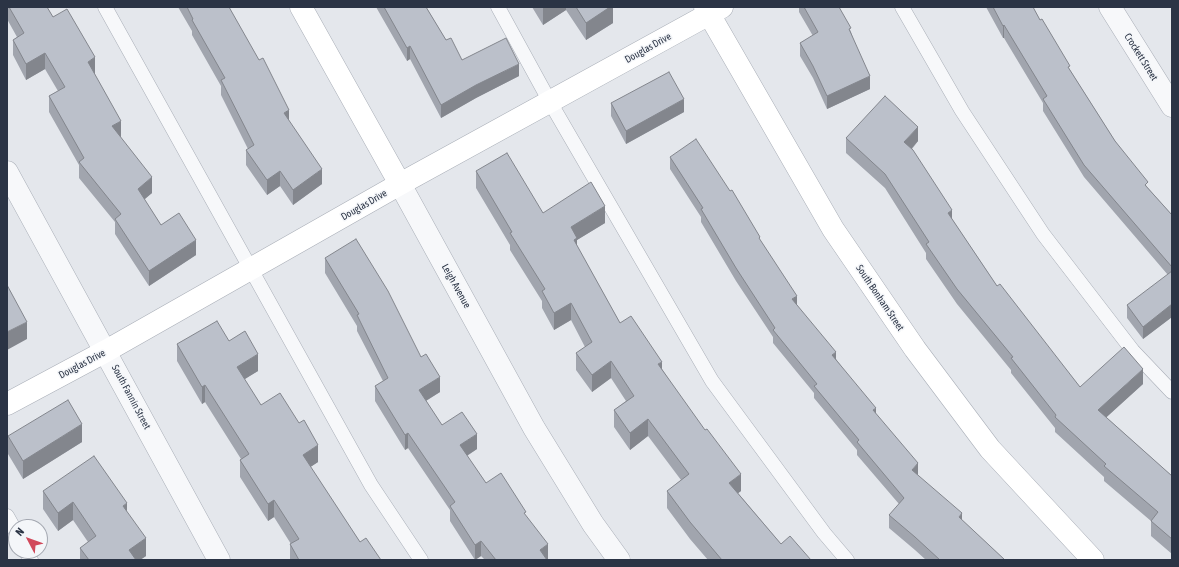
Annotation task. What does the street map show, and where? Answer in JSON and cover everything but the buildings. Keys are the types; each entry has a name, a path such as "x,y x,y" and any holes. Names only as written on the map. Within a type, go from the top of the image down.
{"street":[{"name":"Leigh Avenue","path":"301,7 534,428 593,524 619,560"},
{"name":"Crockett Street","path":"1110,7 1172,106"},
{"name":"Douglas Drive","path":"7,404 106,351 400,184 550,102 712,9"},
{"name":"South Bonham Street","path":"712,9 833,229 915,349 990,449 1093,560"},
{"name":"South Fannin Street","path":"7,172 219,560"}],"lane":[{"path":"105,7 371,485 421,560"},
{"path":"498,7 550,102 712,381 824,533 847,560"},
{"path":"902,7 962,110 1043,234 1133,351 1172,392"}]}
